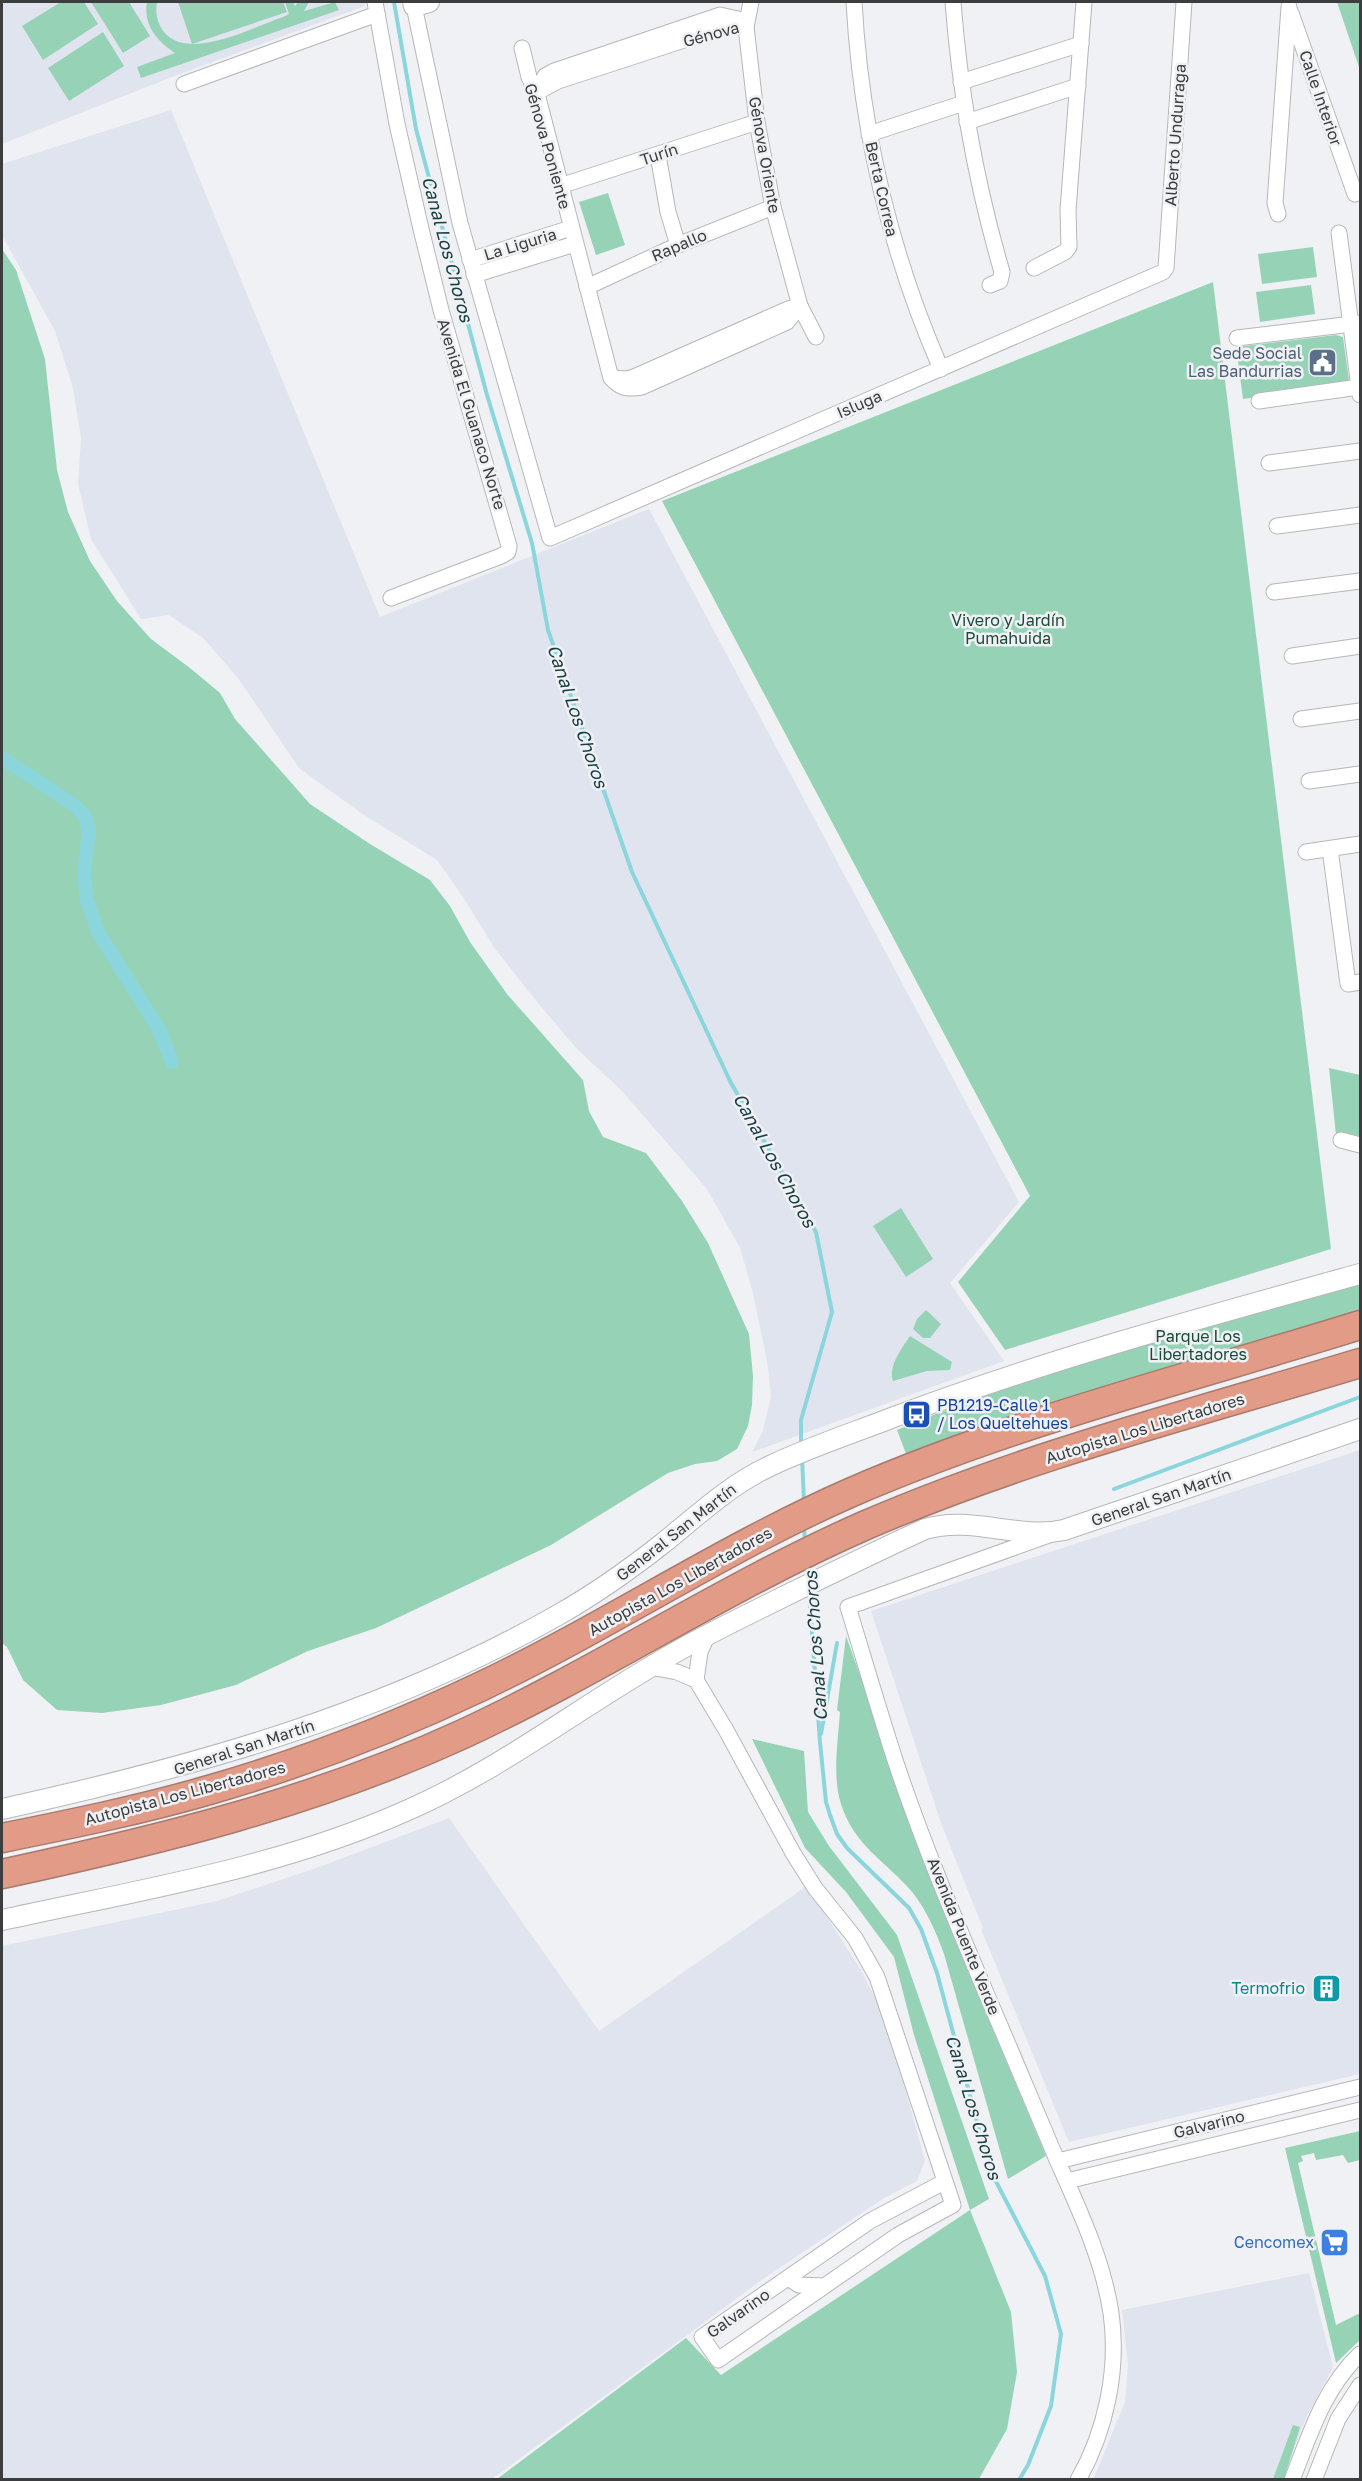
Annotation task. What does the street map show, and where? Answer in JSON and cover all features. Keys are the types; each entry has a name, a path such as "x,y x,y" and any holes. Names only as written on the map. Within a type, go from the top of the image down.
{"highway":[{"name":"Autopista Los Libertadores","path":"2,1838 125,1812 207,1791 366,1737 442,1705 528,1664 702,1566 783,1525 824,1505 925,1463 1015,1430 1360,1326"},
{"name":"Autopista Los Libertadores","path":"2,1874 211,1826 354,1779 459,1736 538,1697 784,1563 922,1502 1018,1467 1360,1363"}],"street":[{"name":"Génova Oriente","path":"751,2 746,27 757,122 773,207 800,306 816,337"},
{"name":"Berta Correa","path":"854,2 869,134 893,239 912,297 941,369"},
{"path":"953,2 967,122 982,197 1002,272 1000,281 990,285"},
{"path":"1034,268 1065,252 1069,247 1068,210 1084,2"},
{"name":"Alberto Undurraga","path":"1166,268 1184,2"},
{"path":"418,3 451,183 474,275"},
{"path":"1278,214 1275,202 1288,4"},
{"name":"Calle Interior","path":"1288,4 1355,194"},
{"path":"184,84 376,8"},
{"name":"Avenida El Guanaco Norte","path":"376,8 397,124 438,299 509,546 508,552 501,556 391,598"},
{"name":"Génova","path":"537,94 550,84 637,49 724,27 746,27"},
{"path":"961,82 1081,44"},
{"name":"Génova Poniente","path":"522,48 529,77 537,94 575,244"},
{"path":"967,122 1078,86"},
{"path":"869,134 964,103"},
{"name":"Turín","path":"560,186 757,122"},
{"path":"658,155 668,212 678,245"},
{"name":"Rapallo","path":"587,287 678,245 773,207"},
{"name":"La Liguria","path":"470,260 571,228"},
{"path":"1259,401 1360,391 1356,323 1339,233"},
{"path":"575,244 611,378 619,380 636,376 710,350 788,309 800,306"},
{"name":"La Liguria","path":"474,275 575,244"},
{"name":"Isluga","path":"474,275 550,538 1156,276 1166,268"},
{"path":"1237,338 1356,323"},
{"path":"1269,463 1360,451"},
{"path":"1276,526 1360,514"},
{"path":"1274,592 1360,581"},
{"path":"1292,656 1360,646"},
{"path":"1301,719 1360,711"},
{"path":"1309,781 1360,774"},
{"path":"1306,852 1360,844"},
{"path":"1330,849 1354,983"},
{"path":"1341,1140 1360,1145"},
{"name":"General San Martín","path":"2,1809 130,1780 251,1746 349,1712 438,1674 505,1643 577,1604 640,1561 726,1492 775,1464 822,1445 978,1386 1047,1364 1360,1274"},
{"name":"General San Martín","path":"2,1920 234,1869 285,1855 368,1827 438,1796 496,1765 650,1667 708,1634 936,1526 960,1523 1032,1533 1064,1530 1360,1429"},
{"name":"Avenida Puente Verde","path":"1064,1530 848,1607 897,1765 921,1831 967,1947 1067,2181 1107,2290 1113,2339 1110,2386 1094,2447 1078,2480"},
{"path":"696,1680 700,1652 708,1634"},
{"path":"650,1667 677,1672 696,1680 793,1853 815,1888 855,1938 877,1977 944,2182"},
{"name":"Galvarino","path":"1058,2161 1360,2087"},
{"name":"Galvarino","path":"1067,2181 1360,2110"},
{"path":"1197,2127 1202,2149"},
{"name":"Galvarino","path":"944,2182 953,2205 898,2235 718,2360 702,2337 870,2221 944,2182"},
{"path":"788,2278 799,2285 824,2286"},
{"path":"1292,2480 1326,2398 1360,2354"},
{"path":"1314,2480 1338,2419 1360,2385"}],"shaded area":[{"path":"2,2 365,2 365,6 172,77 2,144"},
{"path":"171,110 380,617 649,509 1019,1202 950,1283 1004,1361 752,1452 763,1431 771,1396 767,1361 753,1293 740,1248 707,1189 622,1091 576,1048 538,1003 495,949 437,860 361,813 299,768 238,678 203,638 169,615 141,619 91,539 78,484 81,438 73,388 55,331 2,235 2,164"},
{"path":"1360,1450 1360,2074 1069,2142 981,1929 983,1928 941,1823 871,1611"},
{"path":"449,1818 599,2031 807,1886 861,1970 886,2019 925,2161 917,2181 884,2198 763,2279 492,2479 2,2479 2,1946 217,1901 322,1866"},
{"path":"1309,2273 1333,2367 1305,2420 1283,2479 1093,2480 1125,2402 1128,2364 1122,2310"}],"green space":[{"path":"61,2 84,2 98,24 43,60 22,26"},
{"path":"91,2 129,2 150,36 123,53"},
{"path":"147,2 157,2 157,17 164,32 175,40 188,44 221,40 283,17 289,14 285,2 293,2 295,6 298,2 309,2 304,11 335,2 339,10 141,78 137,67 175,53 157,38 149,25"},
{"path":"178,2 283,2 287,12 192,44"},
{"path":"1337,2 1360,2 1360,70"},
{"path":"103,32 124,66 69,101 48,68"},
{"path":"608,193 625,245 596,255 579,202"},
{"path":"1313,247 1317,277 1262,284 1258,254"},
{"path":"2,249 16,270 45,359 57,470 68,512 90,561 117,601 151,639 220,693 235,719 310,804 430,880 450,906 470,942 507,994 583,1080 589,1111 603,1137 646,1153 682,1201 708,1243 749,1334 753,1376 752,1405 748,1426 737,1449 717,1461 695,1464 668,1473 551,1545 376,1628 308,1651 236,1685 161,1705 102,1713 57,1710 23,1680 7,1647 2,1643"},
{"name":"Vivero y Jardín Pumahuida","path":"1213,282 1331,1249 1005,1350 958,1282 1030,1196 662,501"},
{"path":"1311,285 1315,314 1260,322 1256,292"},
{"path":"1336,335 1343,337 1349,380 1342,385 1243,399 1236,347"},
{"path":"1329,1068 1360,1075 1360,1140 1336,1135"},
{"path":"901,1208 933,1259 906,1277 873,1226"},
{"name":"Parque Los Libertadores","path":"1360,1281 1360,1317 908,1459 897,1430 1011,1386 1126,1348"},
{"path":"926,1310 941,1324 930,1338 923,1338 913,1329 917,1319"},
{"path":"910,1336 952,1362 950,1370 927,1371 893,1381 894,1363"},
{"path":"846,1636 949,1925 1046,2156 1008,2179 944,1954 934,1930 913,1893 872,1853 854,1831 841,1804 836,1770 840,1712 837,1710"},
{"path":"752,1739 804,1751 808,1812 829,1846 897,1935 989,2199 970,2210 914,2035 894,1957 846,1892 805,1848"},
{"path":"1360,2131 1360,2160 1348,2163 1343,2155 1316,2160 1314,2153 1301,2156 1303,2161 1298,2163 1336,2325 1360,2313 1360,2340 1336,2363 1285,2148"},
{"path":"970,2210 1011,2312 1017,2372 1007,2429 979,2479 497,2479 686,2338 721,2375"},
{"path":"1293,2425 1300,2427 1284,2479 1273,2479"}],"waterway":[{"name":"Canal Los Choros","path":"394,2 416,129 487,395 532,543 548,630 632,872 730,1081 816,1232 832,1312 801,1420 801,1447"},
{"path":"2,758 74,805 85,816 89,831 84,872 87,900 98,932 160,1031 172,1062"},
{"path":"1114,1489 1360,1397"},
{"name":"Canal Los Choros","path":"802,1457 804,1501"},
{"name":"Canal Los Choros","path":"804,1526 805,1543"},
{"name":"Canal Los Choros","path":"809,1592 820,1742 826,1802 830,1815 837,1834 847,1848 909,1908 921,1929 937,1973 990,2170 1045,2276 1061,2334 1051,2406 1028,2465 1019,2480"},
{"path":"821,1734 837,1643"}],"place":[{"name":"Sede Social Las Bandurrias","path":"1323,362"},
{"name":"PB1219-Calle 1 / Los Queltehues","path":"916,1414"},
{"name":"Termofrio","path":"1326,1988"},
{"name":"Cencomex","path":"1335,2242"}]}
